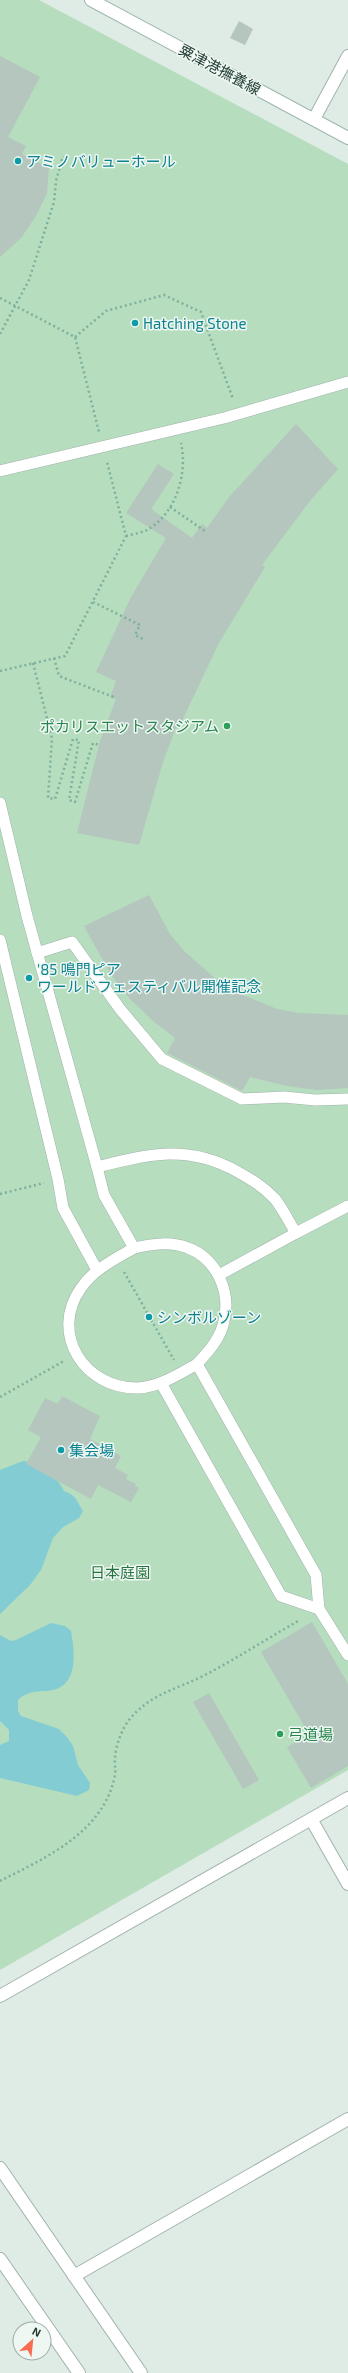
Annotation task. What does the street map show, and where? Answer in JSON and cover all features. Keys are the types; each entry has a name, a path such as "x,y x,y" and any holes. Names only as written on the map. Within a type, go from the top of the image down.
{"street":[{"name":"粟津港撫養線","path":"91,0 348,138"},
{"path":"314,120 348,56"},
{"path":"0,1996 348,1798"},
{"path":"311,1819 348,1884"},
{"path":"74,2276 348,2119"},
{"path":"0,2168 141,2373"},
{"path":"0,2259 5,2275 79,2373"}],"lane":[{"path":"0,471 238,414 348,382"},
{"path":"0,803 37,953 104,1195 134,1248"},
{"path":"0,940 58,1179 63,1208 97,1270"},
{"path":"37,953 72,942 120,1009 162,1059 242,1099 284,1097 315,1100 348,1099"},
{"path":"97,1167 155,1154 175,1153 219,1162 258,1183 275,1200 296,1233"},
{"path":"219,1275 348,1206"},
{"path":"165,1244 188,1248 204,1257 219,1275 227,1305 224,1322 217,1339 197,1364 161,1383 139,1388 120,1387 103,1381 85,1369 76,1354 70,1338 69,1322 72,1306 80,1289 97,1270 134,1248 165,1244"},
{"path":"197,1364 316,1575 319,1609 348,1655"},
{"path":"161,1383 281,1596 319,1609"}],"path":[{"path":"0,334 29,280 54,202 56,181 63,156"},
{"path":"75,337 106,311 164,295 201,312 238,414"},
{"path":"0,298 75,337 126,536 65,656 0,670"},
{"path":"126,536 147,530 170,507 182,477 183,455 177,429"},
{"path":"170,507 205,531"},
{"path":"93,602 140,625 135,635 143,639"},
{"path":"54,658 59,676 116,698"},
{"path":"33,663 52,738 48,798 55,798 73,739 79,740 69,800 75,802 93,743 99,745"},
{"path":"0,1194 58,1179"},
{"path":"116,1258 181,1372"},
{"path":"0,1397 76,1354"},
{"path":"0,1881 57,1852 95,1819 110,1791 115,1774 115,1757 120,1739 128,1722 140,1708 158,1695 203,1676 319,1609"}],"green space":[{"name":"日本庭園","path":"0,0 39,0 348,164 348,1770 0,1970"}],"water":[{"path":"23,1461 29,1462 41,1468 53,1476 64,1491 76,1499 83,1511 79,1518 63,1527 53,1538 41,1570 30,1585 0,1614 0,1470"},
{"path":"51,1623 65,1626 71,1631 74,1660 70,1677 65,1684 57,1689 31,1692 24,1695 18,1700 18,1711 21,1716 59,1729 67,1737 73,1746 78,1765 90,1783 89,1790 77,1796 0,1778 0,1745 9,1741 9,1730 0,1721 0,1635 11,1641 16,1640"}],"building":[{"path":"239,21 253,29 245,45 230,38"},
{"name":"アミノバリューホール","path":"0,56 40,77 8,137 26,146 22,154 49,168 47,193 36,216 21,238 0,257"},
{"path":"296,424 338,469 310,501 262,565 265,567 219,643 181,723 178,722 163,762 139,845 77,833 100,741 116,699 110,697 116,681 96,672 131,597 166,538 126,513 158,464 174,474 151,509 192,538 202,524 207,528 230,496"},
{"path":"149,895 170,934 184,951 217,980 236,992 277,1009 299,1013 348,1015 348,1088 317,1090 287,1086 250,1077 242,1091 167,1053 175,1038 152,1020 130,999 111,975 84,926"},
{"name":"集会場","path":"62,1396 100,1416 90,1439 121,1456 115,1468 128,1475 126,1479 136,1484 135,1486 139,1488 131,1502 98,1485 91,1499 26,1464 41,1437 28,1430 45,1398 58,1404"},
{"path":"312,1622 348,1684 348,1766 311,1788 287,1747 309,1734 261,1652"},
{"path":"209,1693 259,1780 243,1789 193,1702"}],"place":[{"name":"アミノバリューホール","path":"18,161"},
{"name":"Hatching Stone","path":"135,323"},
{"name":"ポカリスエットスタジアム","path":"227,726"},
{"name":"'85 鳴門ピア ワールドフェスティバル開催記念","path":"29,978"},
{"name":"シンボルゾーン","path":"149,1317"},
{"name":"集会場","path":"61,1450"},
{"name":"弓道場","path":"280,1734"}]}
